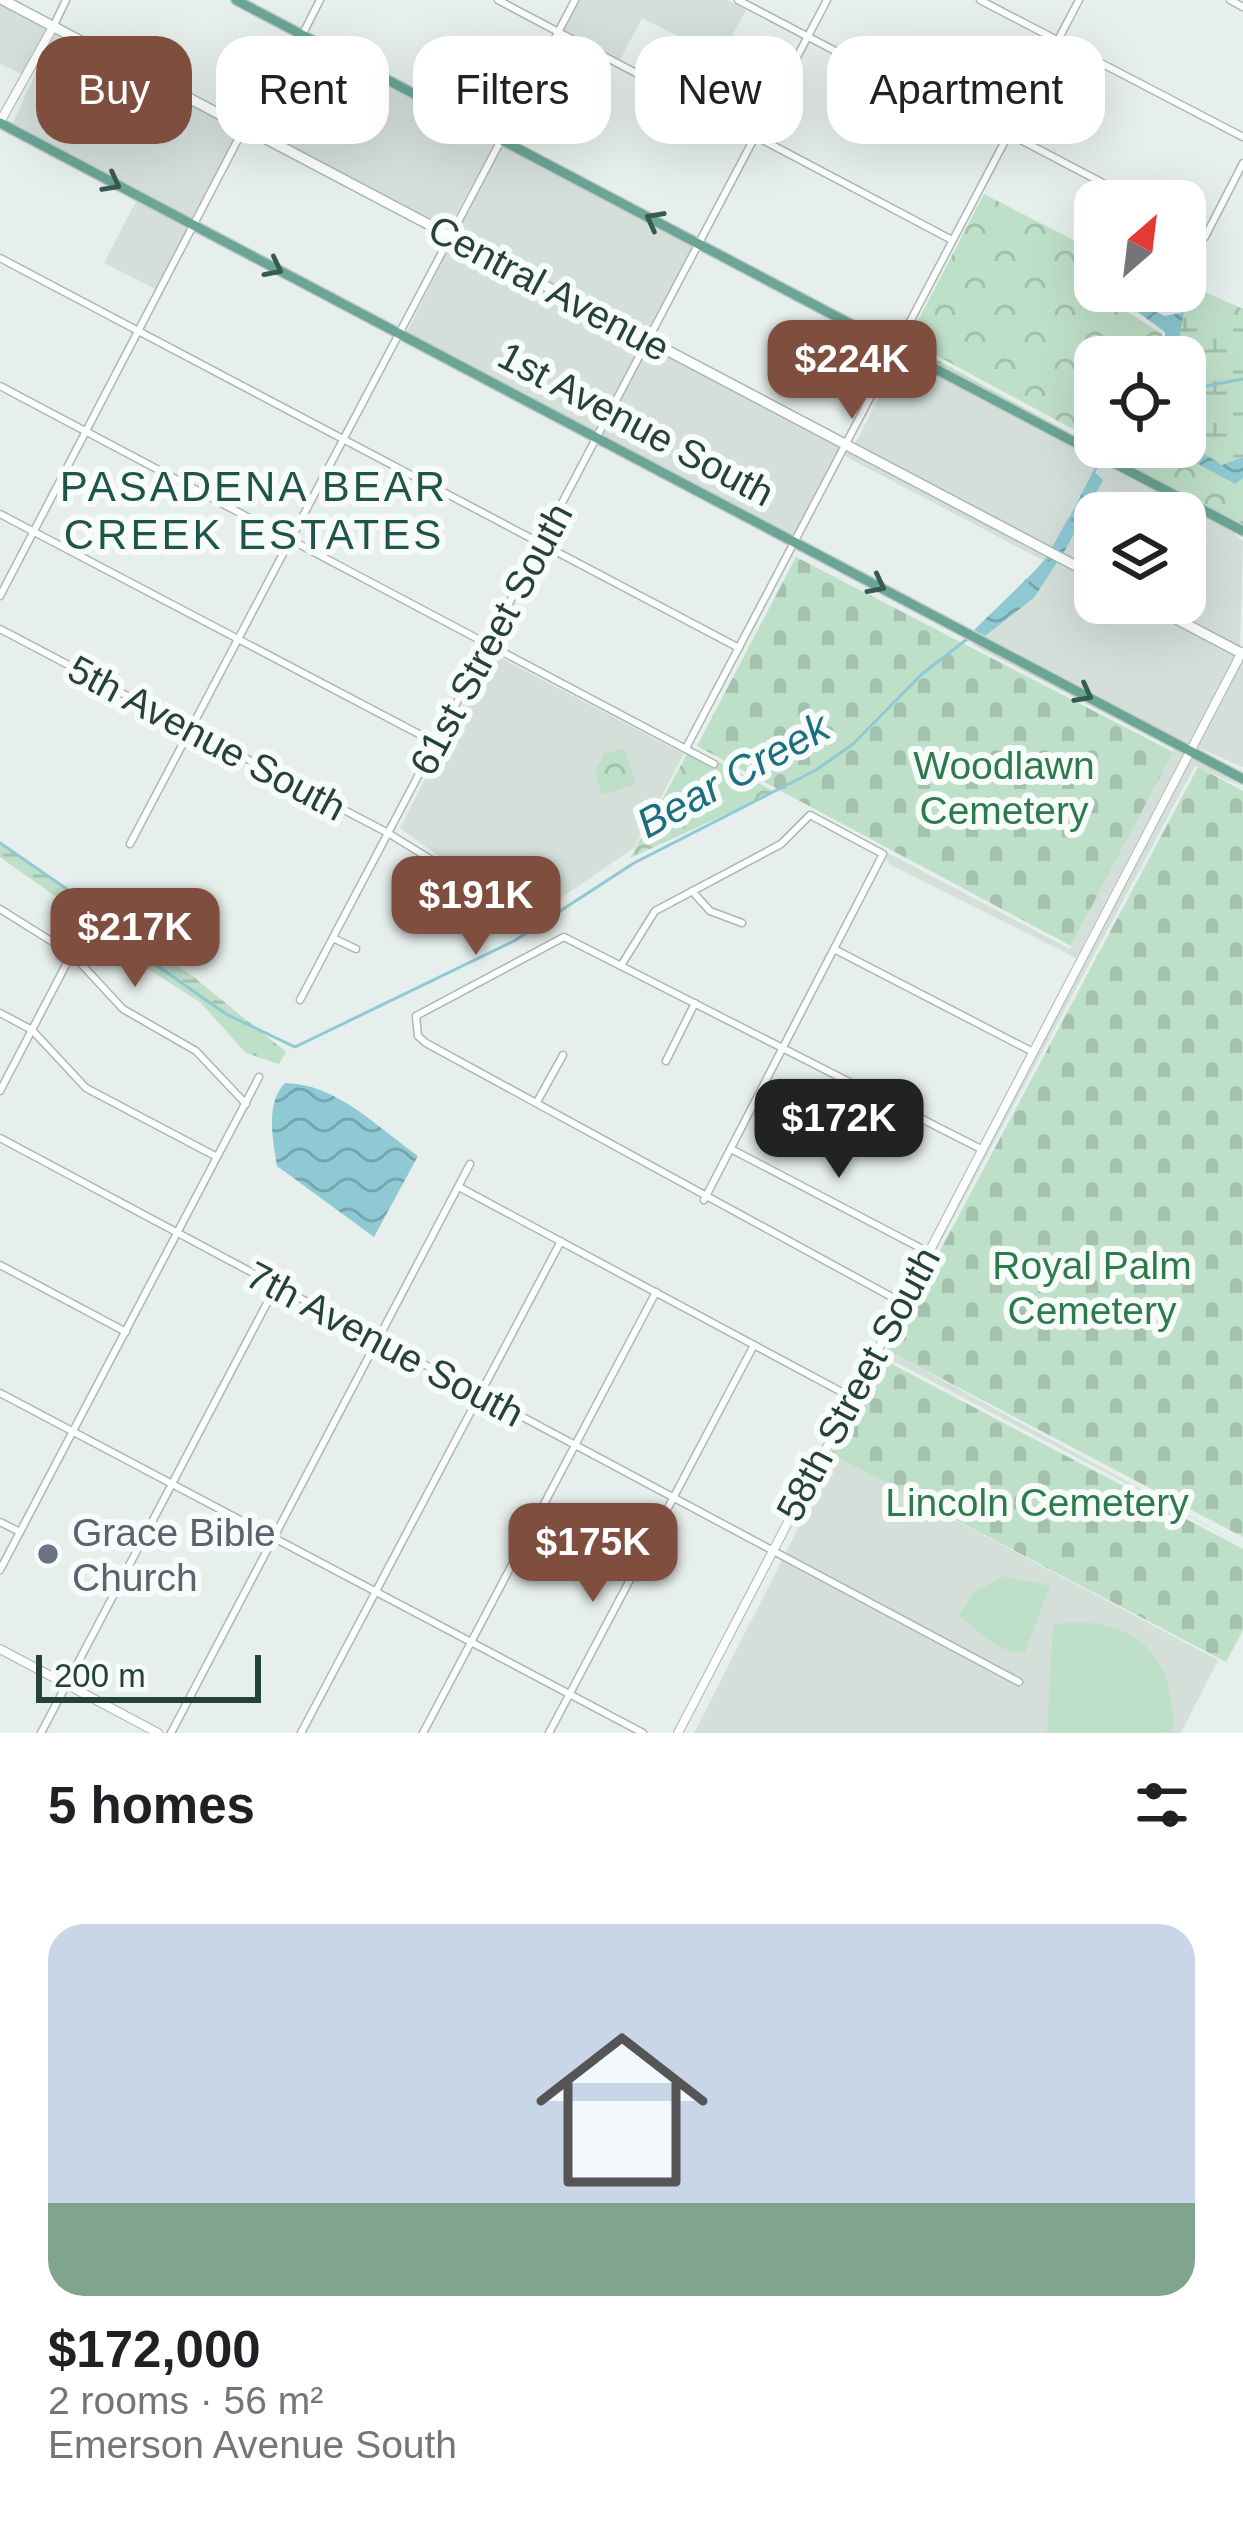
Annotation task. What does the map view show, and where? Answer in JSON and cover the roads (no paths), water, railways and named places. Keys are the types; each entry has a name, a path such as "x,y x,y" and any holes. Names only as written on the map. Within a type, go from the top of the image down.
{"main road":[{"name":"Central Avenue","path":"3,0 216,113"},
{"path":"236,0 413,93"},
{"name":"1st Avenue South","path":"0,123 1243,779"},
{"name":"Central Avenue","path":"275,144 1074,565"},
{"path":"509,144 1243,531"},
{"path":"1186,624 1242,653"}],"street":[{"path":"0,123 66,0"},
{"path":"302,34 320,0"},
{"path":"498,0 635,73"},
{"path":"556,36 574,0"},
{"path":"738,0 827,47"},
{"name":"61st Street South","path":"803,45 826,0"},
{"path":"980,0 1048,36"},
{"path":"1061,36 1079,0"},
{"path":"1230,0 1243,7"},
{"path":"1105,65 1243,137"},
{"path":"0,596 240,144"},
{"path":"130,844 499,144"},
{"name":"61st Street South","path":"301,1000 751,144"},
{"path":"770,144 952,240"},
{"path":"686,748 1003,144"},
{"path":"1029,144 1097,180"},
{"path":"1206,235 1243,163"},
{"path":"0,258 739,648"},
{"path":"0,386 714,764"},
{"path":"0,514 436,743"},
{"name":"5th Avenue South","path":"0,629 388,833 508,907"},
{"name":"58th Street South","path":"678,1733 1242,653"},
{"path":"622,964 655,911 781,844 810,815 883,854 704,1200"},
{"path":"462,908 473,887"},
{"path":"692,891 710,911 742,923"},
{"path":"0,909 72,954 124,1009 196,1051 245,1104"},
{"path":"0,1091 93,913"},
{"path":"901,1302 704,1200 694,1186 426,1043 418,1036 416,1016 424,1007 564,937 980,1149"},
{"path":"333,938 356,949"},
{"path":"834,949 1031,1051"},
{"path":"666,1061 695,1003"},
{"path":"0,1013 32,1030 86,1088 217,1157"},
{"path":"537,1102 563,1054"},
{"path":"0,1570 260,1077"},
{"name":"7th Avenue South","path":"0,1138 1019,1682"},
{"path":"731,1148 928,1252"},
{"path":"171,1733 470,1164"},
{"path":"459,1186 851,1396"},
{"path":"301,1733 561,1241"},
{"path":"0,1265 126,1332"},
{"path":"41,1733 276,1286"},
{"path":"423,1733 656,1292"},
{"path":"549,1733 754,1345"},
{"path":"0,1393 644,1733"},
{"path":"0,1522 20,1532"},
{"path":"0,1649 158,1733"}],"water":[{"path":"1138,312 1165,316 1184,312 1180,336 1165,336"},
{"path":"1206,455 1222,465 1243,457 1243,478 1235,484 1205,468"},
{"path":"1093,471 1103,480 1097,492 1082,492"},
{"path":"1074,508 1074,534 1063,554 1053,549"},
{"path":"1049,557 1058,561 1034,598 985,636 974,630"},
{"path":"285,1083 339,1099 418,1156 374,1237 277,1166 273,1111"}],"waterway":[{"name":"Bear Creek","path":"1206,386 1243,379"},
{"name":"Bear Creek","path":"1094,472 1096,468"},
{"name":"Bear Creek","path":"1025,584 1048,558 1070,518"},
{"name":"Bear Creek","path":"0,843 106,916 142,955 226,1014 295,1047 514,941 634,863 816,770 853,744 922,674 971,636"}],"place":[{"name":"Grace Bible Church","path":"48,1554"}],"district":[{"name":"PASADENA BEAR CREEK ESTATES","path":"254,510"}],"park label":[{"name":"Woodlawn Cemetery","path":"1004,788"},
{"name":"Royal Palm Cemetery","path":"1092,1288"},
{"name":"Lincoln Cemetery","path":"1037,1502"}]}
